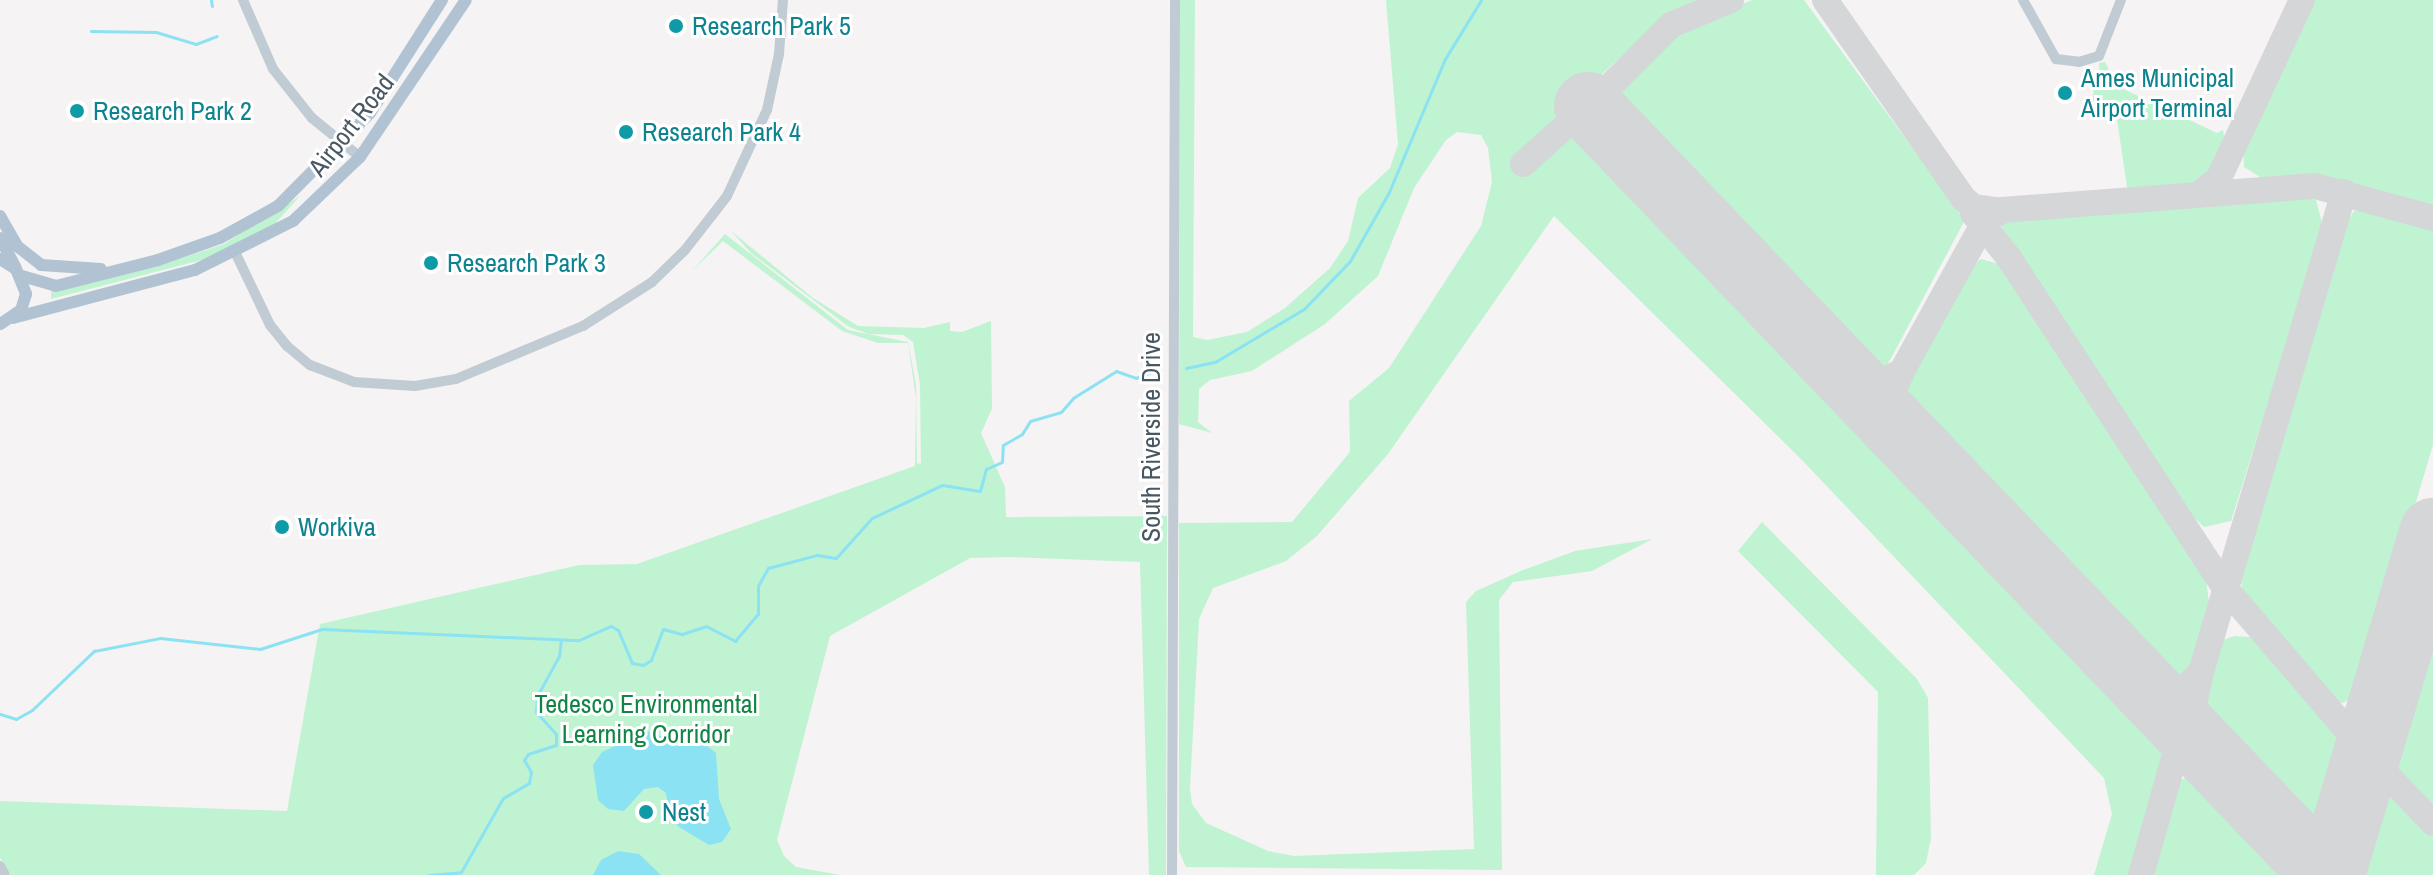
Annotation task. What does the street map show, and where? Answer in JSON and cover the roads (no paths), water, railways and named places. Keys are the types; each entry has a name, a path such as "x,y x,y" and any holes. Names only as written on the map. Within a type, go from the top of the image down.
{"main road":[{"name":"Airport Road","path":"0,259 19,272 56,286 190,250 245,226 307,183 344,145 442,0"},
{"name":"Airport Road","path":"5,324 87,295 162,281 236,254 293,221 360,157 466,0"},
{"path":"0,216 17,246 41,265 74,271 124,267"},
{"path":"0,238 19,272 24,302 5,324"}],"street":[{"path":"243,0 273,69 312,118 360,157"},
{"path":"236,254 270,325 287,346 310,365 354,382 415,386 456,379 573,331 652,282 685,250 727,196 767,110 779,54 783,0"},
{"name":"South Riverside Drive","path":"1172,875 1175,0"},
{"path":"2023,0 2056,59 2079,62 2099,56 2121,0"},
{"path":"0,866 5,875"}],"water":[{"path":"647,731 671,740 702,742 716,753 719,799 731,829 722,842 709,845 679,827 670,817 666,793 658,787 644,789 624,811 608,809 598,800 593,765 602,752"},
{"path":"618,851 639,854 661,875 593,875 601,860"}],"waterway":[{"path":"211,0 212,6"},
{"path":"1186,368 1215,362 1304,309 1350,261 1389,192 1445,59 1481,0"},
{"path":"91,31 156,32 196,44 217,36"},
{"path":"0,714 16,719 32,710 94,651 160,638 260,649 322,629 579,640 611,626 618,630 632,663 643,665 651,660 663,629 682,634 706,626 735,641 758,614 758,586 768,568 817,555 836,558 872,518 942,485 980,491 986,469 1002,462 1003,445 1022,434 1030,421 1061,412 1073,398 1116,371 1136,378 1158,369"},
{"path":"429,875 461,872 503,798 529,783 531,772 524,760 528,754 556,745 556,734 536,712 537,696 559,656 561,640"}],"place":[{"name":"Research Park 5","path":"676,26"},
{"name":"Ames Municipal Airport Terminal","path":"2065,93"},
{"name":"Research Park 2","path":"77,111"},
{"name":"Research Park 4","path":"626,132"},
{"name":"Research Park 3","path":"431,263"},
{"name":"Workiva","path":"282,527"},
{"name":"Nest","path":"646,812"}],"park label":[{"name":"Tedesco Environmental Learning Corridor","path":"646,719"}]}
